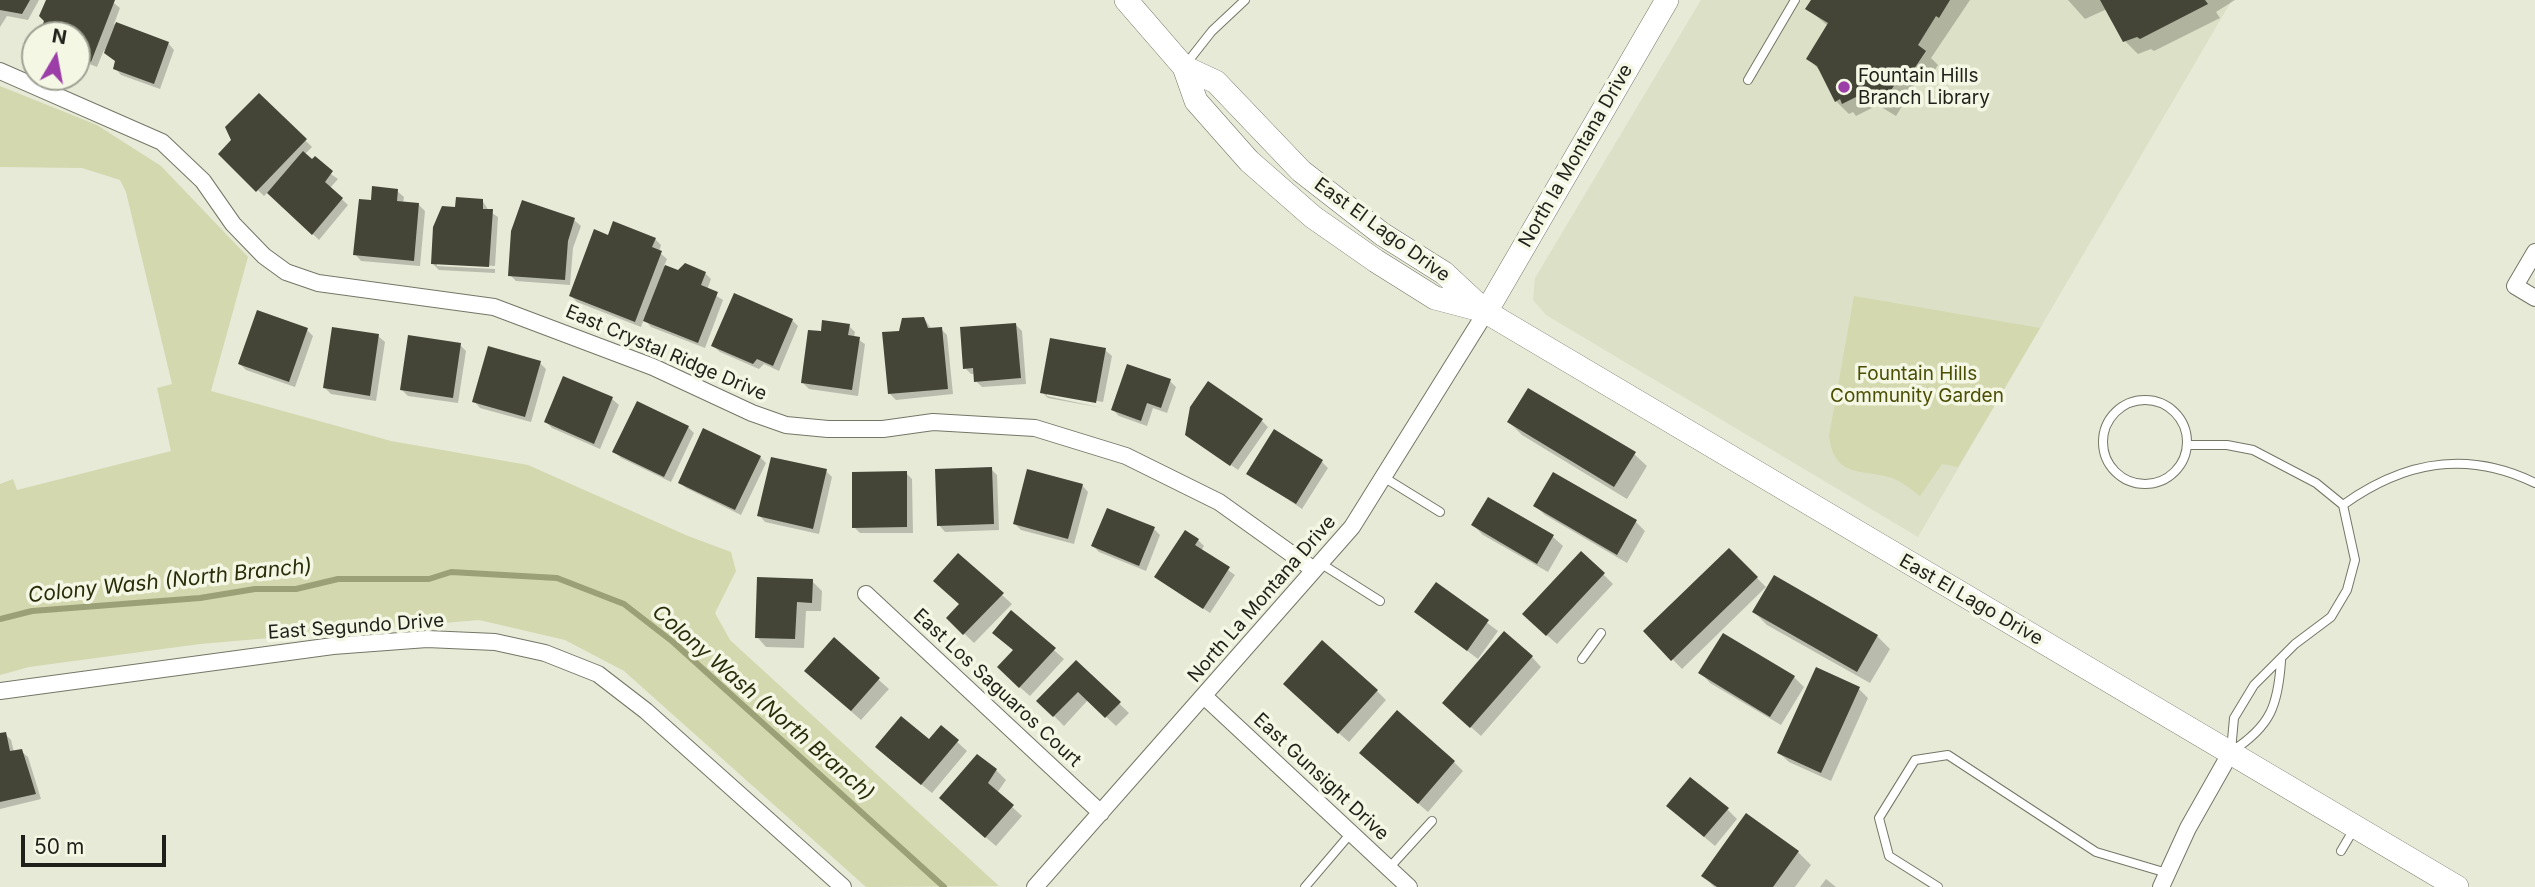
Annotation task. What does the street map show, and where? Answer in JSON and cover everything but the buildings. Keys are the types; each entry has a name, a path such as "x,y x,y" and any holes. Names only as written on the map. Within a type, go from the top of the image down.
{"street":[{"name":"East El Lago Drive","path":"1126,0 1184,67 1216,82 1301,171 1382,234 1444,273 1486,312 1809,506 2457,887"},
{"name":"North la Montana Drive","path":"1486,312 1667,0"},
{"name":"East Crystal Ridge Drive","path":"0,71 162,142 203,181 233,224 264,256 286,272 318,284 494,307 641,362 752,414 786,425 828,429 883,429 933,422 1035,428 1126,456 1219,502 1317,567"},
{"path":"2535,252 2515,286 2535,298"},
{"name":"North La Montana Drive","path":"1035,887 1352,527 1486,312"},
{"name":"East Los Saguaros Court","path":"866,594 1101,813"},
{"name":"East Segundo Drive","path":"0,691 332,646 428,639 495,642 545,653 598,674 646,711 843,887"},
{"name":"East Gunsight Drive","path":"1205,697 1409,887"},
{"path":"2164,880 2188,828 2231,752"}],"lane":[{"path":"1184,67 1212,31 1245,0"},
{"path":"1748,80 1795,0"},
{"path":"2152,400 2176,413 2184,425 2187,445 2181,466 2171,476 2159,483 2144,485 2130,482 2113,470 2103,452 2102,438 2106,425 2125,405 2152,400"},
{"path":"2187,445 2227,445 2253,450 2316,483 2343,505 2355,560 2347,590 2332,617 2295,644 2281,661 2254,685 2234,718 2231,752"},
{"path":"2343,505 2370,486 2405,470 2435,465 2501,469 2535,482"},
{"path":"1385,478 1440,512"},
{"path":"1317,567 1380,601"},
{"path":"1582,659 1601,633"},
{"path":"2231,752 2256,736 2278,696 2281,661"},
{"path":"1938,887 1889,856 1879,818 1914,760 1948,755 2096,852 2164,880"},
{"path":"1389,868 1432,821"},
{"path":"2341,851 2355,826"},
{"path":"1305,887 1351,832"}],"shaded area":[{"path":"1701,0 2232,0 1918,537 1546,315 1533,300 1535,278"}],"green space":[{"path":"0,86 97,125 161,166 248,257 211,391 391,441 528,465 688,536 731,552 736,571 715,613 730,640 999,886 866,887 624,671 565,640 479,620 200,644 29,667 0,675 0,484 13,479 17,490 171,451 157,388 172,384 126,192 120,180 82,168 0,167"},
{"name":"Fountain Hills Community Garden","path":"1854,296 2040,328 1958,467 1942,464 1920,496 1897,480 1845,467 1832,451 1829,436"}],"waterway":[{"name":"Colony Wash (North Branch)","path":"0,619 32,611 200,598 255,589 296,589 338,579 429,579 451,572 557,578 624,604 673,642 944,887"}],"place":[{"name":"Fountain Hills Branch Library","path":"1844,87"}]}
